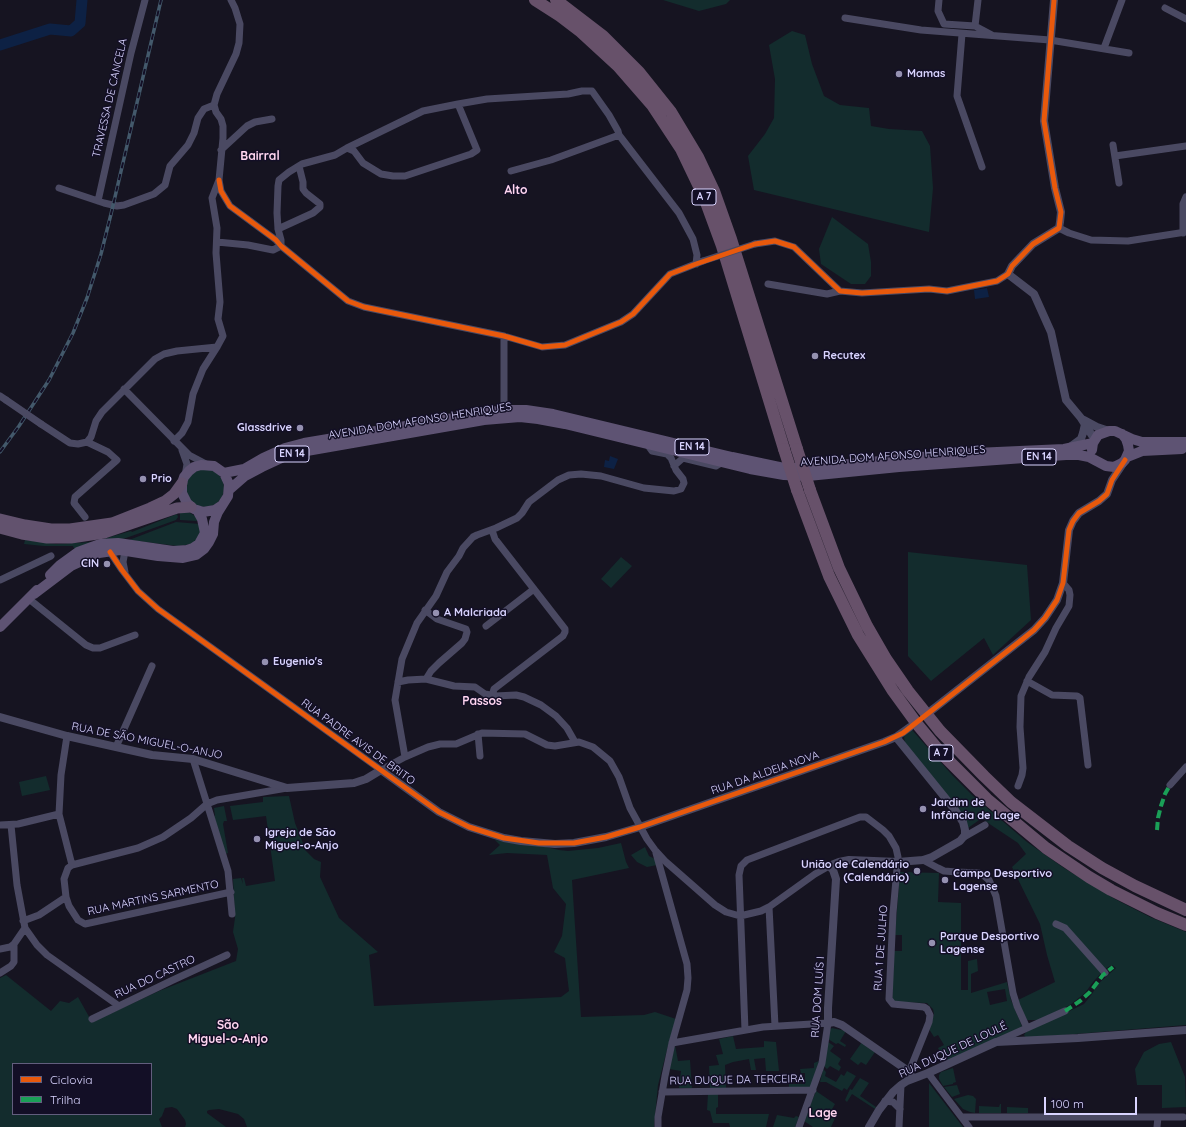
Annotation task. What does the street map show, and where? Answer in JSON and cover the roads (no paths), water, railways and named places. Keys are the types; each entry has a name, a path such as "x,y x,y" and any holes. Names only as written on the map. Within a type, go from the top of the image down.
{"highway":[{"name":"A 7","path":"535,0 576,28 618,66 652,105 684,155 704,197 722,246 797,490 829,576 858,636 892,691 941,753 986,799 1052,853 1089,877 1132,901 1186,925"},
{"name":"A 7","path":"556,0 603,36 639,72 671,112 694,151 714,191 731,239 810,490 839,568 870,631 886,659 908,691 940,731 984,776 1032,819 1086,858 1152,895 1186,910"},
{"path":"0,528 70,529 112,522 165,501 174,494 183,480"},
{"path":"0,519 47,538 71,538 93,535 124,527 176,508 194,508"}],"main road":[{"name":"AVENIDA DOM AFONSO HENRIQUES","path":"224,473 244,468 285,448 304,443 505,410 526,410 553,414 784,468 808,468 953,454 1069,448 1094,442 1098,435 1108,431"},
{"name":"AVENIDA DOM AFONSO HENRIQUES","path":"0,627 60,565 78,552 100,544 118,549 175,558 196,555 204,549 209,542 213,534 216,517 221,506 225,502 229,490 245,476 288,455 484,420 520,418 538,419 721,462 784,475 808,476 899,467 1066,455 1080,455 1089,457 1100,463 1114,467 1142,451 1186,448"},
{"path":"1108,431 1115,431 1142,442 1186,442"},
{"path":"1122,434 1126,439 1129,451 1126,459"},
{"path":"1094,442 1092,450 1100,463"},
{"path":"183,480 194,467 208,464 224,473 227,478 229,490"},
{"name":"AVENIDA DOM AFONSO HENRIQUES","path":"118,549 173,551 187,550 199,544 205,532 202,519 184,498 182,488 183,480"},
{"path":"194,508 209,512 221,506"}],"street":[{"name":"TRAVESSA DE CANCELA","path":"98,201 131,53 146,0"},
{"path":"231,0 240,24 239,43 236,54 217,94 214,105 223,126 219,180 221,191 230,206 276,240 281,246 348,301 364,307 504,336 542,347 565,345 621,322 633,314 670,274 756,244 775,240 794,247 840,291"},
{"path":"939,0 938,11 944,24 975,26 996,36"},
{"path":"975,26 978,0"},
{"path":"768,284 827,294 840,291 862,293 929,289 947,291 996,281 1008,274 1012,266 1033,244 1054,233 1059,228 1061,212 1055,188 1044,121 1054,0"},
{"path":"1104,48 1122,0"},
{"path":"1165,8 1185,16"},
{"path":"845,18 921,30 1050,40 1129,53"},
{"path":"962,34 957,96 982,167"},
{"path":"281,246 278,229 277,194 279,180 299,166 334,155 423,111 487,99 568,94 582,91 592,92 609,115 618,130 619,135 679,214 694,239 700,263"},
{"path":"347,148 354,151 363,163 373,170 381,174 393,176 405,176 471,154 477,150 458,104"},
{"path":"59,188 117,206 124,205 154,194 165,185 170,166 188,145 194,133 198,118 204,109 214,105"},
{"path":"221,150 247,126 255,122 272,119"},
{"path":"511,171 550,160 619,135"},
{"path":"1113,145 1119,182"},
{"path":"1115,156 1186,146"},
{"path":"278,229 313,213 320,207 320,204 306,193 299,166"},
{"path":"174,441 182,433 188,422 195,388 203,369 223,336 218,319 220,302 216,253 217,228 212,198 219,180"},
{"path":"1059,228 1091,240 1128,241 1185,233 1183,204 1186,197"},
{"path":"217,242 248,245 273,250 281,246"},
{"path":"1008,274 1034,294 1051,332 1066,400 1083,421 1094,442"},
{"path":"504,336 504,408"},
{"path":"87,442 91,437 96,421 102,412 155,359 164,354 189,349 217,347"},
{"path":"124,389 181,448 189,455 208,464"},
{"path":"3,398 70,443 78,444 87,442 108,452 117,460 75,497 74,503 84,517"},
{"path":"1083,421 1108,431"},
{"path":"1069,448 1081,439 1084,433 1083,421"},
{"path":"405,757 395,700 402,659 418,623 436,596 447,572 468,542 477,535 492,530 517,518 529,502 553,483 563,477 575,474 601,476 644,488 674,491 681,489 684,482 676,470 671,458 667,454 652,451 648,444"},
{"path":"181,448 187,464 183,480"},
{"path":"674,466 683,458 716,466 721,462"},
{"path":"932,710 1039,625 1054,605 1063,583 1070,530 1073,521 1079,514 1107,494 1112,480 1126,459"},
{"path":"1100,463 1112,480"},
{"path":"492,530 495,539 565,632 562,636 494,689 492,696"},
{"path":"118,549 126,576"},
{"name":"RUA PADRE AVIS DE BRITO","path":"118,549 126,576 142,595 158,609 444,815 469,827 504,838 539,843 574,843 606,837 640,826"},
{"path":"0,580 51,556"},
{"path":"1018,786 1023,768 1020,702 1027,681 1045,652 1056,628 1069,606 1069,590 1063,583"},
{"path":"486,626 534,589"},
{"path":"31,596 86,645 92,648 100,648 135,634"},
{"path":"426,610 437,619 466,629 467,632 462,643 434,667 426,679"},
{"path":"116,747 152,666"},
{"path":"398,682 426,679 454,686 475,687 485,694 492,696 524,696 548,710 562,722 575,742"},
{"path":"1027,681 1052,695 1077,696 1080,698 1088,765"},
{"name":"RUA DE SÃO MIGUEL-O-ANJO","path":"0,717 67,736 152,755 193,759 287,788 354,783 366,779 381,770"},
{"name":"RUA DA ALDEIA NOVA","path":"640,826 896,737 910,728"},
{"path":"381,770 428,747 440,744 460,743 478,734 486,732 525,734 555,746 575,742 585,743 594,747 610,761 619,777 630,808 655,850 666,862 715,905 726,912 740,916 755,913 769,907 814,874 839,862 848,860 898,862 924,860 960,841 964,837 985,825"},
{"path":"478,734 480,756"},
{"path":"67,736 60,790 59,814 72,865 152,843 178,828 207,804 218,800 287,788"},
{"path":"896,737 945,797 963,822 965,830 964,837"},
{"path":"193,759 228,871 232,914"},
{"path":"198,773 202,767 208,763"},
{"path":"1170,785 1186,767"},
{"path":"262,780 265,786 264,792"},
{"path":"0,825 11,825 59,814"},
{"path":"745,1030 740,916 739,873 741,866 746,861 860,817 868,818 889,836 898,853 898,862"},
{"path":"11,825 17,885 24,925 41,950 119,1006"},
{"path":"655,850 688,972 687,990 672,1043 662,1092 658,1127"},
{"path":"924,860 944,870 979,873 989,880 996,896 1013,993 1027,1028"},
{"name":"RUA 1 DE JULHO","path":"898,862 889,999 893,1004 924,1007 930,1015 911,1075"},
{"name":"RUA MARTINS SARMENTO","path":"72,865 65,873 64,885 66,897 81,923 90,924 231,892"},
{"name":"RUA DOM LUÍS I","path":"799,1127 820,1071 824,1055 828,1023 836,879 834,870 829,866"},
{"path":"0,973 11,966 14,962 14,944 24,925 66,897"},
{"path":"769,907 775,1026"},
{"path":"1056,924 1065,928 1105,973"},
{"path":"0,949 10,947 14,944"},
{"name":"RUA DO CASTRO","path":"92,1019 227,955"},
{"name":"RUA DUQUE DE LOULÉ","path":"869,1127 885,1101 911,1075 928,1073 1065,1011"},
{"path":"672,1043 775,1026 834,1022 842,1025 911,1075"},
{"path":"996,1042 1186,1030"},
{"name":"RUA DUQUE DE LOULÉ","path":"1020,1031 1020,1037 1024,1041"},
{"path":"928,1073 969,1127"},
{"path":"899,1127 901,1085"},
{"name":"RUA DUQUE DA TERCEIRA","path":"662,1092 813,1090"},
{"path":"885,1101 893,1102 900,1109"},
{"path":"962,1117 1184,1117"},
{"path":"1157,1127 1158,1117"}],"water":[{"path":"987,288 989,297 975,299 974,290"},
{"path":"610,456 618,459 614,469 604,467 605,460 609,461"}],"waterway":[{"path":"0,45 50,29 71,31 80,23 82,0"}],"railway":[{"path":"0,452 49,380 73,333 87,298 101,254 111,214 161,0"}],"place":[{"name":"Mamas","path":"899,74"},
{"name":"Recutex","path":"815,356"},
{"name":"Glassdrive","path":"300,428"},
{"name":"Prio","path":"143,479"},
{"name":"CIN","path":"107,564"},
{"name":"A Malcriada","path":"436,613"},
{"name":"Eugenio's","path":"265,662"},
{"name":"Jardim de Infância de Lage","path":"923,809"},
{"name":"Igreja de São Miguel-o-Anjo","path":"257,839"},
{"name":"União de Calendário (Calendário)","path":"917,871"},
{"name":"Campo Desportivo Lagense","path":"945,880"},
{"name":"Parque Desportivo Lagense","path":"932,943"}],"district":[{"name":"Bairral","path":"260,156"},
{"name":"Alto","path":"516,190"},
{"name":"Passos","path":"482,701"},
{"name":"São Miguel-o-Anjo","path":"228,1032"},
{"name":"Lage","path":"823,1113"}]}
